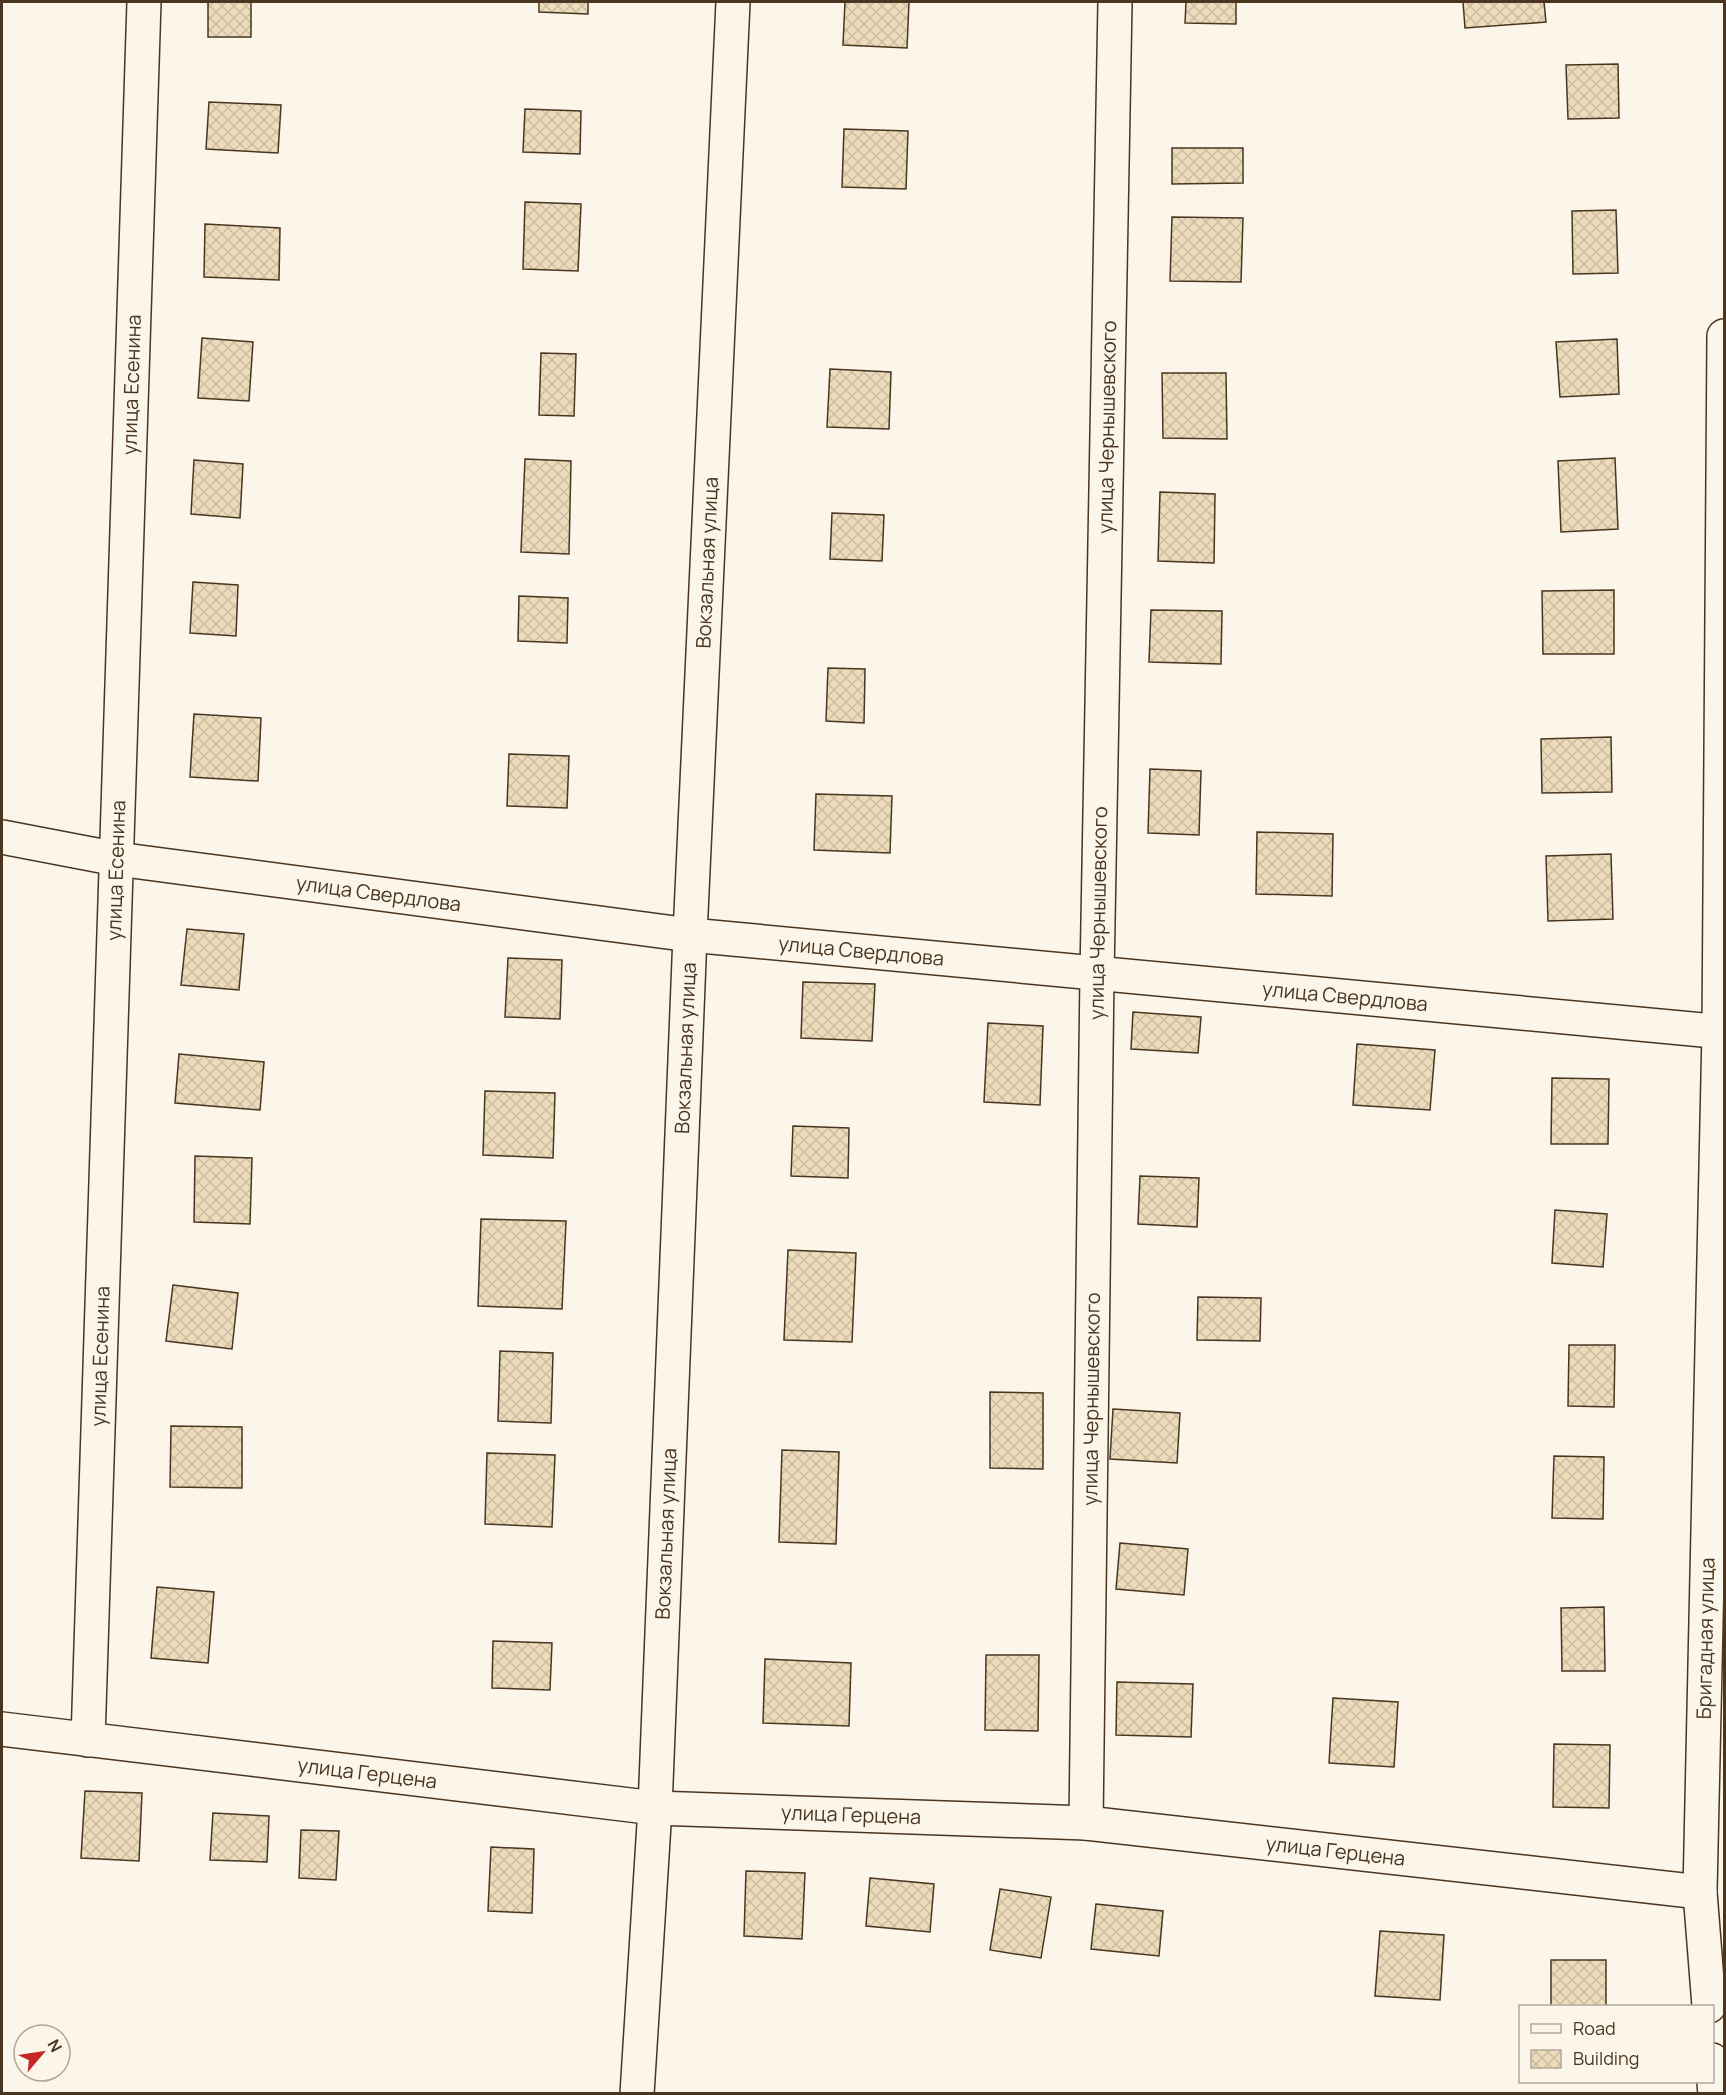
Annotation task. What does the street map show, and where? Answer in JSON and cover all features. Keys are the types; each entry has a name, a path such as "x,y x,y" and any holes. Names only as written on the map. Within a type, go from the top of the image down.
{"street":[{"name":"улица Есенина","path":"88,1740 144,2"},
{"name":"Вокзальная улица","path":"636,2094 655,1808 690,935 733,2"},
{"name":"улица Чернышевского","path":"1086,1823 1097,975 1115,2"},
{"name":"Бригадная улица","path":"1708,2005 1700,1892 1722,1032 1725,336"},
{"name":"улица Свердлова","path":"2,837 117,859 690,935 1722,1032"},
{"name":"улица Герцена","path":"2,1729 655,1808 1086,1823 1700,1892"},
{"path":"1714,2077 1715,2094"}],"building":[{"path":"208,2 251,2 251,37 208,37"},
{"path":"539,2 588,2 588,14 539,12"},
{"path":"845,2 909,2 907,48 843,45"},
{"path":"1186,2 1236,2 1236,24 1185,23"},
{"path":"1463,2 1544,2 1546,22 1465,28"},
{"path":"1618,64 1619,118 1568,119 1566,65"},
{"path":"209,102 281,105 278,153 206,149"},
{"path":"525,109 581,111 580,154 523,152"},
{"path":"844,129 908,131 906,189 842,187"},
{"path":"1172,148 1243,148 1243,183 1172,184"},
{"path":"525,202 581,204 578,271 523,269"},
{"path":"1616,210 1618,273 1573,274 1572,211"},
{"path":"1172,217 1243,218 1241,282 1170,281"},
{"path":"205,224 280,228 279,280 204,277"},
{"path":"202,338 253,342 249,401 198,398"},
{"path":"1617,339 1619,394 1560,397 1556,342"},
{"path":"541,353 576,354 574,416 539,415"},
{"path":"830,369 891,372 889,429 827,427"},
{"path":"1162,373 1226,373 1227,439 1163,438"},
{"path":"1615,458 1618,529 1561,532 1558,461"},
{"path":"525,459 571,461 569,554 521,552"},
{"path":"194,460 243,464 240,518 191,514"},
{"path":"1160,492 1215,494 1214,563 1158,561"},
{"path":"832,513 884,515 882,561 830,559"},
{"path":"193,582 238,585 236,636 190,633"},
{"path":"1614,590 1614,654 1543,654 1542,591"},
{"path":"519,596 568,598 567,643 518,641"},
{"path":"1151,610 1222,611 1221,664 1149,662"},
{"path":"828,668 865,669 864,723 826,721"},
{"path":"194,714 261,718 258,781 190,777"},
{"path":"1611,737 1612,792 1542,793 1541,739"},
{"path":"509,754 569,756 567,808 507,806"},
{"path":"1150,769 1201,771 1199,835 1148,833"},
{"path":"816,794 892,796 890,853 814,850"},
{"path":"1257,832 1333,834 1332,896 1256,894"},
{"path":"1611,854 1613,919 1548,921 1546,856"},
{"path":"187,929 244,934 239,990 181,985"},
{"path":"508,958 562,960 560,1019 505,1017"},
{"path":"803,982 875,984 872,1041 801,1038"},
{"path":"1133,1012 1201,1017 1198,1053 1131,1049"},
{"path":"988,1023 1043,1026 1040,1105 984,1102"},
{"path":"1357,1044 1435,1050 1430,1110 1353,1105"},
{"path":"179,1054 264,1062 260,1110 175,1103"},
{"path":"1552,1078 1609,1079 1608,1144 1551,1144"},
{"path":"485,1091 555,1093 553,1158 483,1155"},
{"path":"793,1126 849,1128 848,1178 791,1176"},
{"path":"195,1156 252,1158 250,1224 194,1222"},
{"path":"1140,1176 1199,1178 1197,1227 1138,1224"},
{"path":"1555,1210 1607,1214 1603,1267 1552,1263"},
{"path":"481,1219 566,1221 562,1309 478,1306"},
{"path":"788,1250 856,1253 852,1342 784,1340"},
{"path":"173,1285 238,1293 232,1349 166,1341"},
{"path":"1198,1297 1261,1298 1260,1341 1197,1340"},
{"path":"1569,1345 1615,1345 1614,1407 1568,1406"},
{"path":"500,1351 553,1353 551,1423 498,1421"},
{"path":"990,1392 1043,1393 1043,1469 990,1468"},
{"path":"1113,1409 1180,1413 1177,1463 1110,1459"},
{"path":"171,1426 242,1427 242,1488 170,1487"},
{"path":"782,1450 839,1452 836,1544 779,1542"},
{"path":"487,1453 555,1455 552,1527 485,1524"},
{"path":"1554,1456 1604,1457 1603,1519 1552,1518"},
{"path":"1120,1543 1188,1549 1184,1595 1116,1589"},
{"path":"157,1587 214,1592 208,1663 151,1658"},
{"path":"1604,1607 1605,1671 1562,1671 1561,1608"},
{"path":"493,1641 552,1643 550,1690 492,1688"},
{"path":"986,1655 1039,1655 1038,1731 985,1730"},
{"path":"765,1659 851,1663 849,1726 763,1723"},
{"path":"1117,1682 1193,1684 1191,1737 1116,1735"},
{"path":"1333,1698 1398,1702 1394,1767 1329,1763"},
{"path":"1554,1744 1610,1745 1609,1808 1553,1807"},
{"path":"85,1791 142,1793 139,1861 81,1858"},
{"path":"213,1813 269,1816 267,1862 210,1860"},
{"path":"301,1830 339,1831 336,1880 299,1878"},
{"path":"491,1847 534,1849 532,1913 488,1911"},
{"path":"746,1871 805,1873 802,1939 744,1936"},
{"path":"870,1878 934,1884 930,1932 866,1926"},
{"path":"1000,1889 1051,1897 1041,1958 990,1950"},
{"path":"1096,1904 1163,1911 1159,1956 1091,1949"},
{"path":"1380,1931 1444,1935 1440,2000 1375,1996"},
{"path":"1551,1960 1606,1960 1606,2005 1551,2005"}]}
